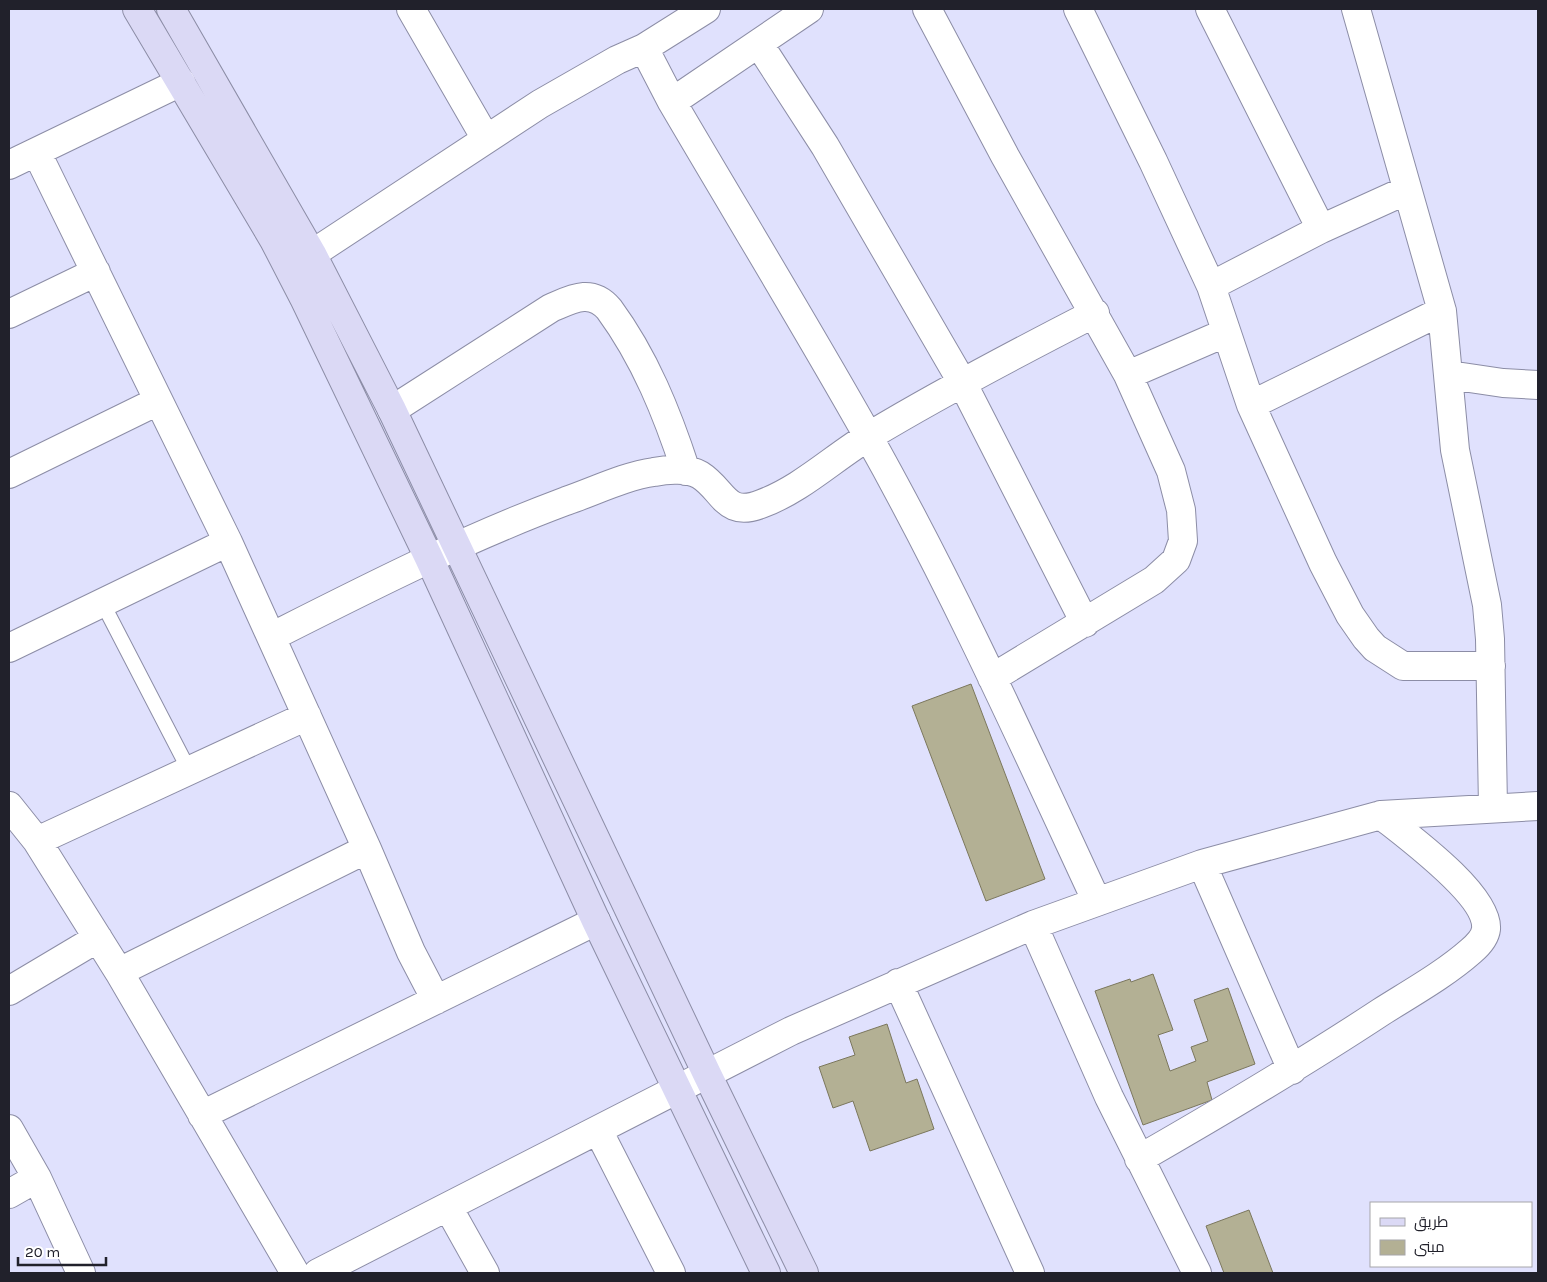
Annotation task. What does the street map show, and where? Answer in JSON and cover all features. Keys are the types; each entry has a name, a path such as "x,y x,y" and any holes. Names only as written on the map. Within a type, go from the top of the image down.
{"main road":[{"path":"137,9 274,240 304,298 429,558 596,921 766,1273"},
{"path":"171,9 312,254 392,410 458,544 707,1074 804,1273"}],"street":[{"path":"411,9 486,139"},
{"path":"312,254 540,104 617,60 644,48 706,9"},
{"path":"672,102 809,9"},
{"path":"927,9 1005,156 1095,313 1128,375 1171,471 1181,510 1183,541 1176,560 1154,580 992,678"},
{"path":"1078,9 1153,160 1211,286 1225,333 1251,406 1323,563 1366,638 1390,659 1403,666 1491,666"},
{"path":"1210,9 1321,229"},
{"path":"1356,9 1442,311 1455,450 1487,605 1491,666 1493,807"},
{"path":"759,44 825,146 962,382 1085,623"},
{"path":"644,48 672,102 868,436 938,567 1097,902"},
{"path":"9,165 181,82"},
{"path":"37,153 228,542 367,849 411,952 436,1000"},
{"path":"1211,286 1321,229 1407,190"},
{"path":"9,314 96,272"},
{"path":"392,410 551,308 578,296 587,296 602,301 609,309 642,360 670,424 686,471"},
{"path":"1251,406 1442,311"},
{"path":"271,636 458,544 540,511 634,477 654,472 686,471 696,473 706,480 728,503 738,507 751,508 776,498 799,485 868,436 962,382 1095,313"},
{"path":"1128,375 1225,333"},
{"path":"1448,375 1503,383 1538,385"},
{"path":"9,474 158,401"},
{"path":"9,648 228,542"},
{"path":"37,841 307,716"},
{"path":"9,806 37,841 119,972 295,1273"},
{"path":"318,1273 791,1032 898,983 1033,925 1202,864 1381,815 1493,807 1538,806"},
{"path":"1139,1159 1292,1070 1472,950 1485,934 1484,916 1470,894 1427,852 1381,815"},
{"path":"119,972 367,849"},
{"path":"1202,864 1292,1070"},
{"path":"202,1115 596,921"},
{"path":"1033,925 1139,1159 1197,1273"},
{"path":"9,991 98,938"},
{"path":"898,983 1030,1273"},
{"path":"9,1129 37,1178 81,1273"},
{"path":"598,1132 671,1273"},
{"path":"9,1194 37,1178"},
{"path":"448,1207 485,1273"}],"lane":[{"path":"102,602 189,770"}],"building":[{"path":"971,684 1045,879 986,901 912,706"},
{"path":"1153,974 1173,1030 1158,1035 1170,1071 1196,1061 1191,1047 1208,1041 1194,1000 1228,988 1255,1064 1207,1082 1212,1100 1143,1125 1095,991 1130,979 1131,982"},
{"path":"887,1024 906,1083 917,1079 934,1129 870,1151 853,1101 833,1108 819,1067 855,1055 849,1037"},
{"path":"1249,1210 1273,1273 1224,1273 1206,1226"}]}
